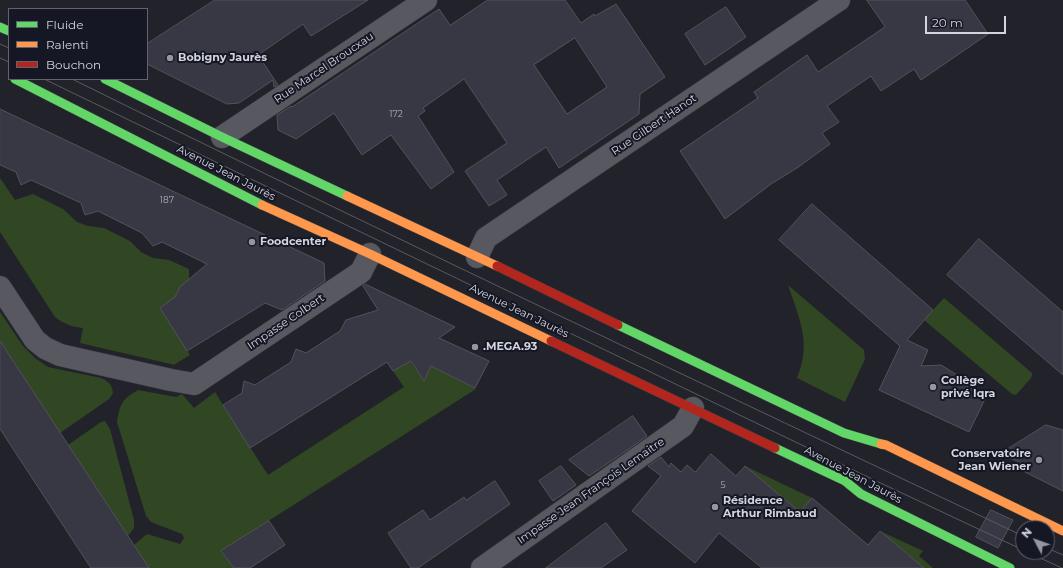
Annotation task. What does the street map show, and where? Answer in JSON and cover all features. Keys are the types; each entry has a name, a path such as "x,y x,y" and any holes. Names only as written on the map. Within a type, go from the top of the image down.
{"street":[{"name":"Rue Marcel Broucxau","path":"222,137 426,0"},
{"name":"Rue Gilbert Hanot","path":"477,257 486,238 839,0"},
{"name":"Avenue Jean Jaurès","path":"17,80 267,208 370,254 694,408 845,482 861,494 1010,568"},
{"path":"107,80 222,137 477,257 837,430 886,445 1063,531"},
{"name":"Impasse Colbert","path":"0,286 35,340 45,348 60,355 194,384 361,272 370,254"},
{"name":"Impasse Jean François Lemaitre","path":"482,568 684,426 694,408"}],"green space":[{"path":"0,178 15,200 33,194 63,209 77,222 88,226 104,228 130,241 141,252 153,258 169,260 189,269 189,285 179,295 160,308 190,355 175,365 80,343 83,328 68,325 55,317 0,232"},
{"path":"788,285 864,350 865,359 845,402 797,378 801,365 804,342 800,320"},
{"path":"944,298 1032,373 1031,378 1016,395 1012,394 924,320"},
{"path":"0,312 23,346 35,358 48,367 104,379 110,384 113,390 113,393 109,399 60,433 0,341"},
{"path":"410,361 424,381 431,366 476,389 221,551 234,568 149,568 134,545 147,534 180,544 184,538 182,534 151,522 146,516 117,422 121,406 128,396 138,390 176,397 182,394 194,408 215,392 268,475 404,387 393,371"},
{"path":"105,421 110,429 134,520 134,528 128,536 68,445 101,422"},
{"path":"745,466 812,498 800,512"},
{"path":"880,531 923,551 919,556 933,568 924,568"}],"building":[{"path":"215,0 368,0 311,36 303,24 258,55 278,85 274,87 273,80 239,103 227,104 148,64 148,43"},
{"path":"488,0 565,0 581,23 594,14 595,16 616,4 665,77 640,94 639,114 559,168 546,147 497,180 507,195 489,206 465,171 507,143 464,79 423,108 425,111 418,116 454,172 431,189 391,135 362,155 334,113 296,139 278,130 277,115 291,106 292,107 439,9 450,25","holes":["575,38 607,87 567,114 534,65"]},
{"path":"867,0 965,0 988,34 921,80 914,69 881,91 871,76 827,106 839,122 822,133 830,144 797,168 771,184 725,219 680,151 758,98 754,92 807,55 818,72 885,27"},
{"path":"726,7 746,37 705,65 685,34"},
{"path":"0,109 324,263 325,281 282,310 265,303 187,351 160,308 175,297 180,287 207,264 162,242 153,246 142,233 98,211 85,215 81,203 31,180 21,185 16,172 0,165"},
{"path":"812,204 933,310 907,340 928,350 921,366 941,365 967,381 965,385 986,397 969,432 879,390 900,346 779,240"},
{"path":"979,239 1063,312 1063,375 947,275"},
{"path":"365,284 455,327 439,338 489,361 475,388 431,366 424,381 411,361 393,371 387,362 250,448 223,405 242,393 244,381 255,385 291,362 296,349 306,353 340,331 346,320 378,310 363,286"},
{"path":"0,341 149,568 91,568 0,429"},
{"path":"633,416 647,436 629,449 589,476 569,460"},
{"name":"Conservatoire Jean Wiener","path":"1046,425 1063,430 1063,491 1025,472 1029,466 1000,454"},
{"name":"Résidence Arthur Rimbaud","path":"711,454 736,476 745,466 800,512 812,498 868,545 880,531 924,568 762,568 719,533 695,563 632,511 661,476 648,466 661,457 669,467 671,463 681,472 687,465 695,472"},
{"path":"561,466 576,485 553,501 539,481"},
{"path":"495,481 510,504 418,568 411,568 388,533 423,510 430,520 464,497 466,500"},
{"path":"991,510 1013,520 998,548 976,537"},
{"path":"269,521 285,545 250,568 234,568 221,551"},
{"path":"606,523 627,550 601,568 546,568"}],"tram line":[{"path":"0,44 8,48"},
{"path":"0,58 8,62"},
{"path":"46,80 870,478 1015,546"},
{"path":"74,80 427,252 1015,532"},
{"path":"1055,552 1063,555"},
{"path":"1044,560 1062,568"}],"traffic: fast":[{"path":"0,27 8,31"},
{"path":"17,80 262,205"},
{"path":"107,80 222,137 347,196"},
{"path":"618,325 844,433 881,444"},
{"path":"775,448 845,481 861,494 1010,568"}],"traffic: slow":[{"path":"347,196 497,266"},
{"path":"262,205 370,254 551,341"},
{"path":"881,444 886,445 1063,531"}],"traffic: jam":[{"path":"497,266 618,325"},
{"path":"551,341 775,448"}],"place":[{"name":"Bobigny Jaurès","path":"170,58"},
{"name":"Foodcenter","path":"252,242"},
{"name":".MEGA.93","path":"475,347"},
{"name":"Collège privé Iqra","path":"933,387"},
{"name":"Conservatoire Jean Wiener","path":"1039,460"},
{"name":"Résidence Arthur Rimbaud","path":"715,507"}]}
